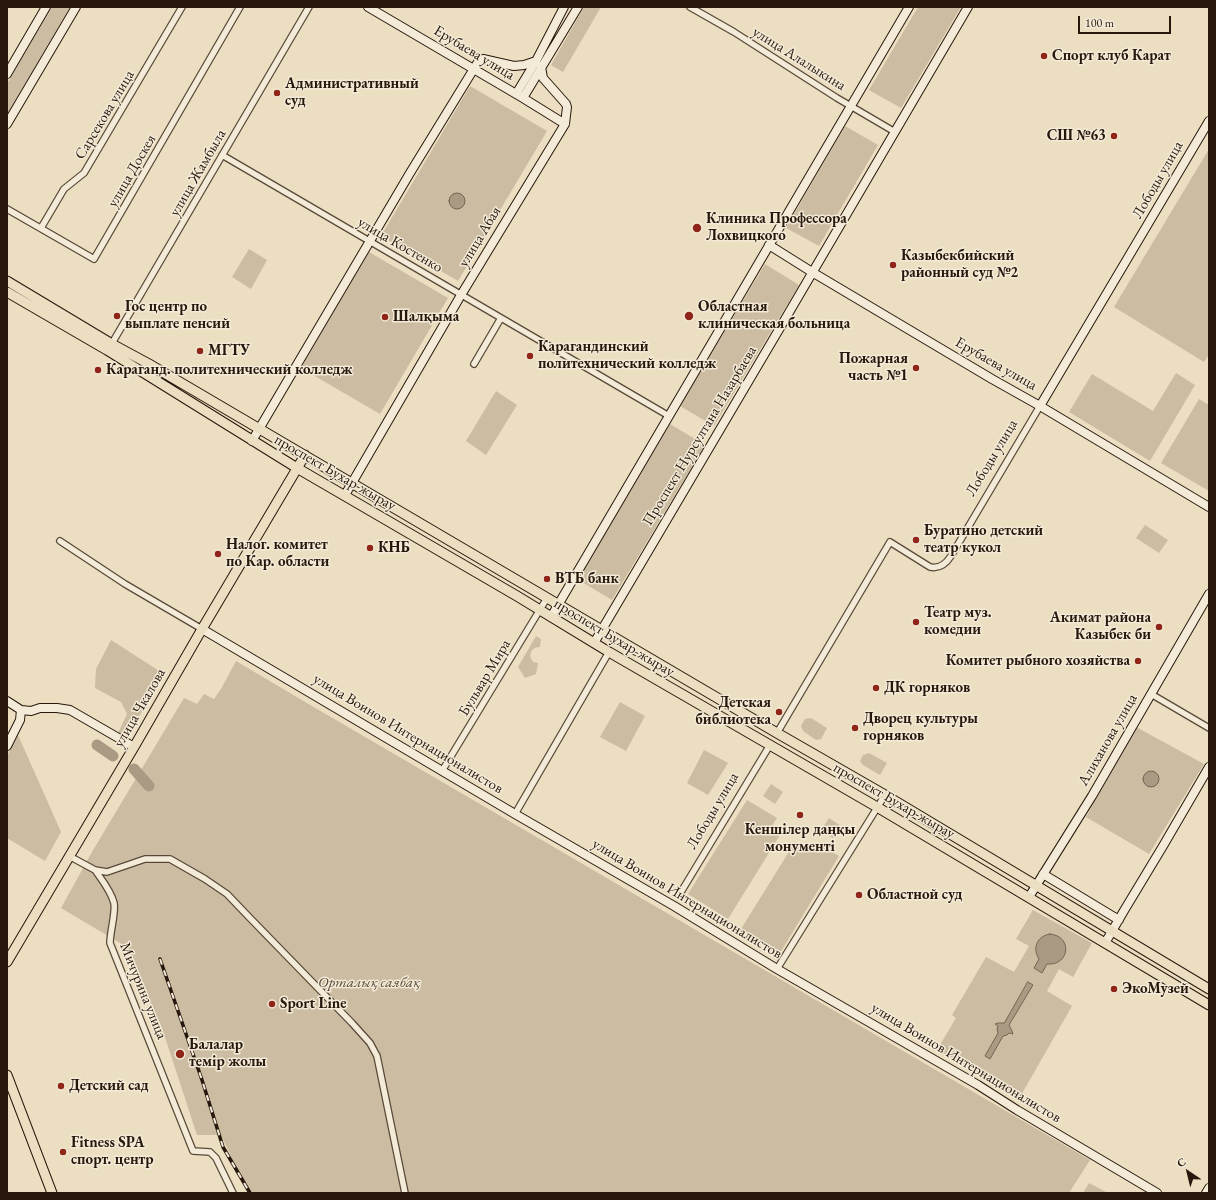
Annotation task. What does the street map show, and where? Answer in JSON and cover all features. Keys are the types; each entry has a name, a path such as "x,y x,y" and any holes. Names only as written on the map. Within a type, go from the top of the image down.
{"main road":[{"path":"7,74 46,7"},
{"path":"7,124 76,7"},
{"name":"Ерубаева улица","path":"368,7 565,124"},
{"path":"538,64 564,7"},
{"path":"519,96 538,64 578,7"},
{"path":"552,617 768,245 909,7"},
{"name":"Проспект Нурсултана Назарбаева","path":"594,643 968,7"},
{"path":"252,441 478,62 483,59 514,66 538,64"},
{"name":"улица Абая","path":"345,495 461,295 565,124 566,104 543,78 538,64"},
{"name":"Лободы улица","path":"1040,406 1209,121"},
{"name":"Ерубаева улица","path":"768,245 1209,508"},
{"name":"проспект Бухар-жырау","path":"7,281 252,441 609,652 877,807 1209,1005"},
{"name":"проспект Бухар-жырау","path":"7,292 109,347 149,364 558,605 885,795 1209,989"},
{"name":"улица Чкалова","path":"7,962 305,455"},
{"name":"Алиханова улица","path":"1029,898 1092,796 1209,594"},
{"name":"улица Воинов Интернационалистов","path":"202,629 674,906 777,969 978,1085 1017,1110 1157,1193"},
{"path":"7,701 21,710 31,711 40,708 56,708 70,710 134,747"},
{"path":"7,746 20,720 21,710"},
{"path":"1105,943 1209,767"},
{"path":"1043,874 1119,920"},
{"path":"7,1075 52,1193"},
{"path":"1206,1193 1209,1188"}],"street":[{"name":"Сарсекова улица","path":"41,228 64,189 84,173 182,7"},
{"name":"улица Доскея","path":"7,209 94,259 240,7"},
{"name":"улица Жамбыла","path":"109,347 309,7"},
{"name":"улица Алалыкина","path":"690,7 734,32 850,106 895,132"},
{"name":"улица Костенко","path":"222,155 669,416"},
{"path":"474,364 501,318"},
{"name":"Лободы улица","path":"777,733 890,542 930,567 934,568 944,565 951,556 1040,406"},
{"path":"60,541 125,584 202,629"},
{"name":"Бульвар Мира","path":"442,771 547,598"},
{"path":"515,814 609,652"},
{"path":"1151,694 1209,728"},
{"name":"Лободы улица","path":"681,892 770,745"},
{"path":"777,969 885,795"},
{"path":"69,856 95,870 107,872 145,859 170,859 230,897 352,1023 370,1044 377,1056 405,1193"},
{"name":"Мичурина улица","path":"95,870 107,887 114,903 110,943 193,1151 210,1152 216,1158 233,1193"}],"green space":[{"path":"52,7 70,7 7,114 7,84"},
{"path":"584,7 601,7 563,72 551,65"},
{"path":"918,7 961,7 901,108 869,90"},
{"path":"470,86 547,131 458,281 381,236"},
{"path":"845,126 878,145 819,246 786,228"},
{"path":"1209,149 1209,354 1204,362 1114,307"},
{"path":"249,249 267,260 251,289 232,277"},
{"path":"369,252 448,298 380,414 301,368"},
{"path":"765,264 799,285 714,426 680,406"},
{"path":"1176,373 1195,385 1150,461 1069,412 1092,374 1153,411"},
{"path":"496,391 517,405 486,455 466,441"},
{"path":"1199,399 1209,405 1209,491 1161,463"},
{"path":"670,424 705,445 612,600 577,579"},
{"path":"1145,525 1168,540 1159,553 1136,538"},
{"path":"536,636 541,639 540,647 533,649 530,656 533,662 538,663 536,674 525,678 518,667"},
{"path":"111,640 164,674 127,737 118,733 127,714 121,702 95,688 96,669"},
{"name":"Орталық саябақ","path":"236,661 1090,1160 1069,1193 248,1193 221,1135 197,1135 162,1028 125,946 61,908 92,852 184,698 197,704 204,694 214,699"},
{"path":"620,702 645,716 626,751 600,737"},
{"path":"811,718 827,728 821,739 816,740 803,731 801,726 805,719"},
{"path":"1136,727 1204,764 1149,854 1086,817"},
{"path":"18,735 61,832 45,861 7,838 7,756"},
{"path":"704,750 728,763 708,795 687,783"},
{"path":"869,753 887,763 880,775 863,765 860,761 863,755"},
{"path":"771,784 783,792 775,804 763,796"},
{"path":"747,800 777,818 770,829 780,835 728,919 688,894"},
{"path":"829,818 841,826 833,838 821,830"},
{"path":"795,842 811,851 817,843 839,856 780,953 741,929"},
{"path":"1033,910 1092,943 1073,977 1059,969 1047,991 1072,1006 1020,1097 937,1050 956,1018 952,1015 986,957 1014,972 1029,946 1016,939"},
{"path":"1089,1183 1108,1193 1083,1193"}],"shaded area":[{"path":"454,193 460,193 465,198 463,207 460,209 454,209 449,204 449,198"},
{"path":"1151,771 1158,776 1159,779 1154,786 1151,787 1144,782 1143,779 1148,772"},
{"path":"1050,934 1057,936 1062,940 1066,950 1064,956 1060,960 1055,963 1047,964 1042,973 1034,968 1039,959 1036,947 1037,943 1042,937"},
{"path":"1028,982 1033,985 1009,1025 1013,1034 1009,1033 1003,1036 990,1059 985,1056 998,1033 998,1026 995,1024 1004,1023"}],"waterway":[{"path":"97,745 113,756"},
{"path":"134,769 149,786"}],"railway":[{"path":"160,959 202,1080 223,1147 250,1193"}],"place":[{"name":"Спорт клуб Карат","path":"1044,56"},
{"name":"Административный суд","path":"277,93"},
{"name":"СШ №63","path":"1114,136"},
{"name":"Клиника Профессора Лохвицкого","path":"697,228"},
{"name":"Казыбекбийский районный суд №2","path":"893,265"},
{"name":"Гос центр по выплате пенсий","path":"117,316"},
{"name":"Областная клиническая больница","path":"689,316"},
{"name":"Шалқыма","path":"385,317"},
{"name":"МГТУ","path":"200,351"},
{"name":"Карагандинский политехнический колледж","path":"530,356"},
{"name":"Пожарная часть №1","path":"916,368"},
{"name":"Караганд. политехнический колледж","path":"98,370"},
{"name":"Буратино детский театр кукол","path":"916,540"},
{"name":"КНБ","path":"370,548"},
{"name":"Налог. комитет по Кар. области","path":"218,554"},
{"name":"ВТБ банк","path":"547,579"},
{"name":"Театр муз. комедии","path":"916,622"},
{"name":"Акимат района Казыбек би","path":"1159,627"},
{"name":"Комитет рыбного хозяйства","path":"1138,661"},
{"name":"ДК горняков","path":"876,688"},
{"name":"Детская библиотека","path":"779,712"},
{"name":"Дворец культуры горняков","path":"855,728"},
{"name":"Кеншілер даңқы монументі","path":"800,815"},
{"name":"Областной суд","path":"859,895"},
{"name":"ЭкоМузей","path":"1114,989"},
{"name":"Sport Line","path":"272,1004"},
{"name":"Балалар темір жолы","path":"180,1054"},
{"name":"Детский сад","path":"61,1086"},
{"name":"Fitness SPA спорт. центр","path":"63,1152"}]}
